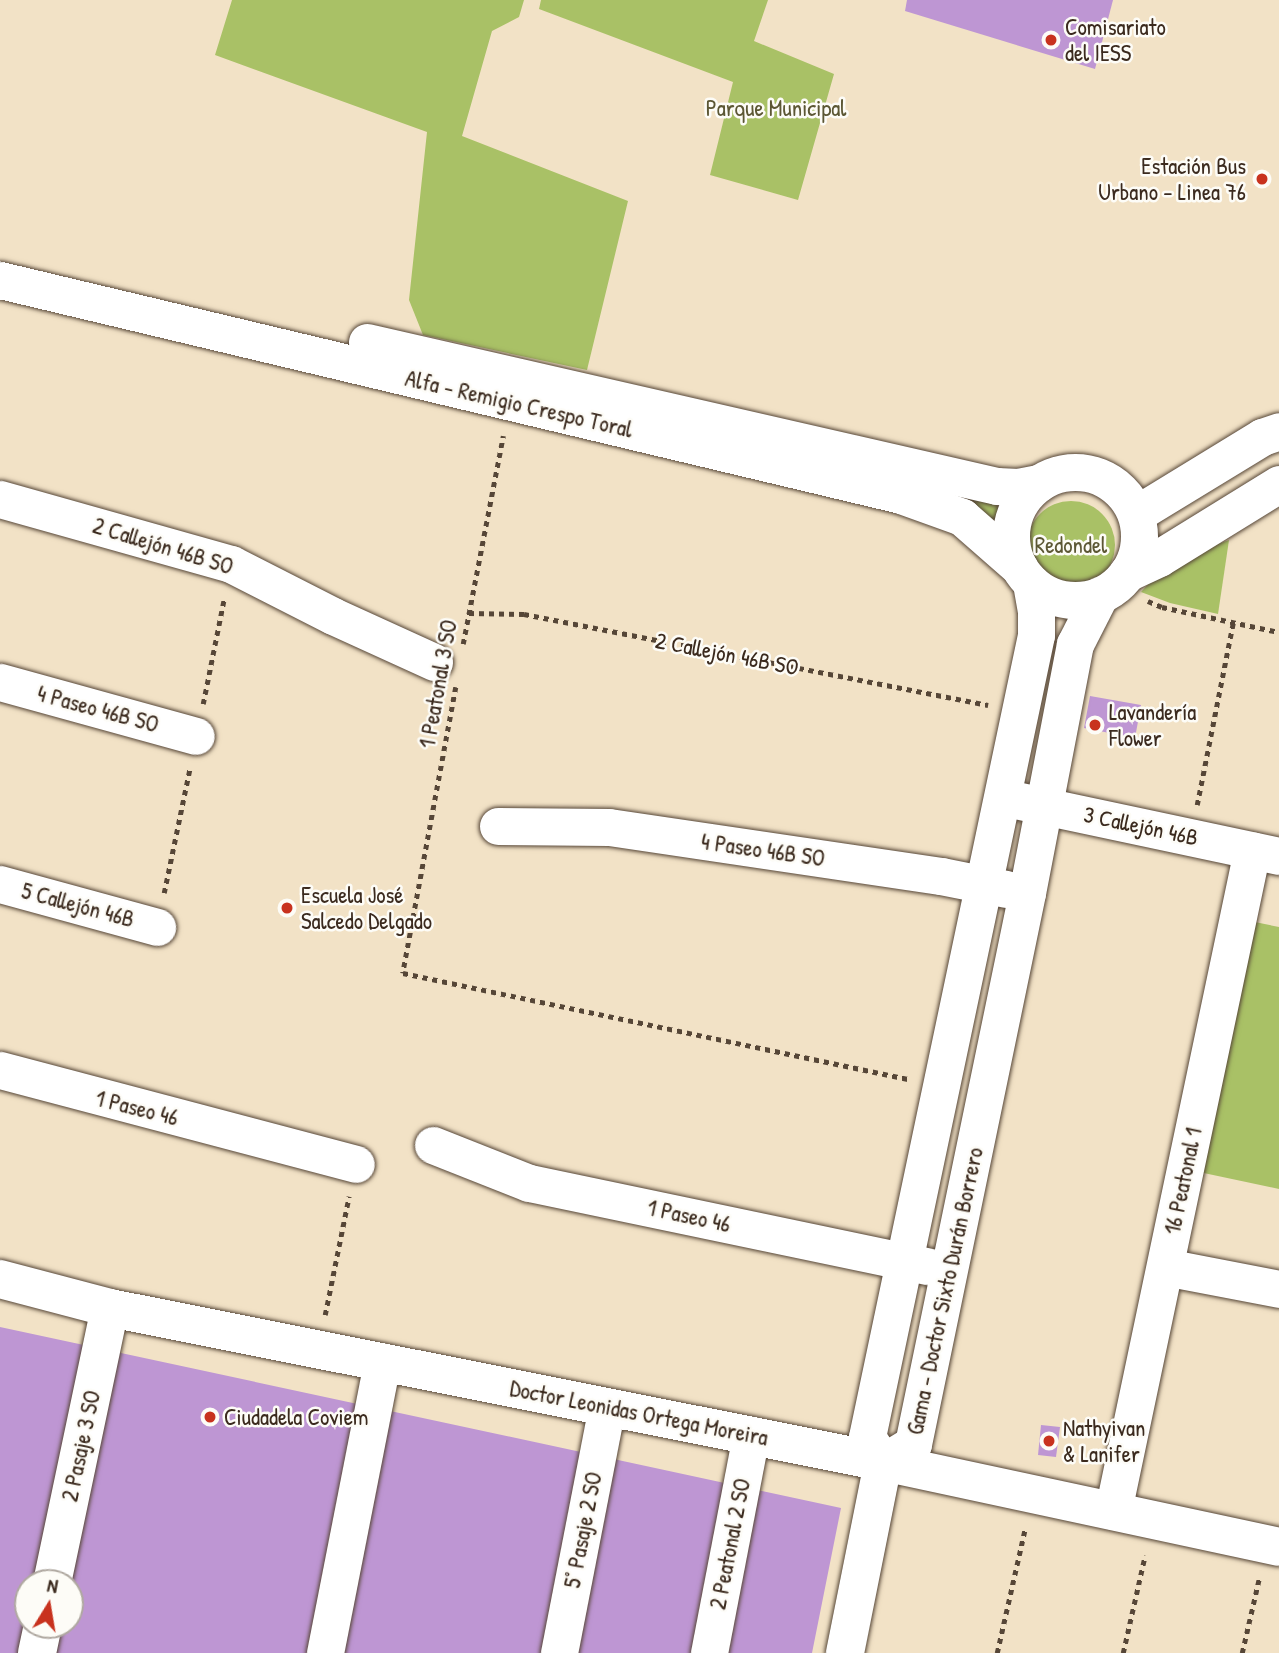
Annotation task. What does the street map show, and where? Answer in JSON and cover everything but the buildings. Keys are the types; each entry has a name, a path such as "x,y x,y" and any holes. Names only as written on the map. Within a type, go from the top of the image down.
{"street":[{"name":"Alfa - Remigio Crespo Toral","path":"0,258 904,480 962,517 1025,575"},
{"name":"Alfa - Remigio Crespo Toral","path":"0,280 509,402 904,480 1018,487 1039,484"},
{"path":"1136,514 1262,437 1279,431"},
{"path":"1114,585 1137,555 1140,534 1136,514 1125,496 1110,482 1091,475 1070,473 1039,484 1025,496 1015,513 1011,531 1012,550 1025,575 1047,594 1066,600 1114,585 1279,484"},
{"name":"2 Callejón 46B SO","path":"0,499 231,564 333,616 451,666"},
{"name":"Gama - Doctor Sixto Durán Borrero","path":"1025,575 1036,611 1036,635 867,1437 883,1462 913,1444 951,1271 1075,644 1114,585"},
{"name":"4 Paseo 46B SO","path":"0,682 196,736"},
{"name":"3 Callejón 46B","path":"1003,798 1266,853"},
{"name":"4 Paseo 46B SO","path":"498,826 609,827 984,884 1027,893"},
{"name":"16 Peatonal 1","path":"1113,1511 1165,1267 1266,853"},
{"name":"5 Callejón 46B","path":"0,884 157,927"},
{"name":"1 Paseo 46","path":"0,1070 356,1164"},
{"name":"1 Paseo 46","path":"433,1145 529,1183 951,1271"},
{"path":"1165,1267 1279,1289"},
{"name":"Doctor Leonidas Ortega Moreira","path":"0,1279 110,1308 883,1462 1273,1546"},
{"name":"2 Pasaje 3 SO","path":"54,1569 110,1308"},
{"path":"325,1653 382,1362"},
{"name":"5° Pasaje 2 SO","path":"559,1653 607,1406"},
{"name":"2 Peatonal 2 SO","path":"709,1653 751,1435"},
{"path":"845,1653 883,1462"}],"path":[{"name":"1 Peatonal 3 SO","path":"509,402 469,613 451,666 403,973 940,1085"},
{"path":"1114,585 1162,607 1279,632"},
{"name":"2 Callejón 46B SO","path":"469,613 524,614 984,704"},
{"path":"1191,837 1233,623"},
{"path":"328,1297 356,1164"},
{"path":"997,1653 1032,1494"},
{"path":"1123,1653 1152,1520"},
{"path":"1242,1653 1273,1546"}],"green space":[{"path":"232,0 524,0 519,17 492,31 462,136 628,201 587,370 423,335 409,300 427,132 215,55"},
{"name":"Parque Municipal","path":"541,0 768,0 754,41 834,74 798,200 710,175 733,82 539,9"},
{"path":"939,490 1005,501 999,537"},
{"name":"Redondel","path":"1071,501 1096,508 1108,520 1115,545 1108,570 1096,582 1071,589 1046,582 1034,570 1027,545 1034,520 1046,508"},
{"path":"1229,540 1218,614 1170,603 1141,592 1152,580 1202,550"},
{"path":"1250,921 1279,927 1279,1189 1199,1172"}],"place":[{"name":"Comisariato del IESS","path":"1051,40"},
{"name":"Estación Bus Urbano - Linea 76","path":"1262,179"},
{"name":"Lavandería Flower","path":"1095,725"},
{"name":"Escuela José Salcedo Delgado","path":"287,908"},
{"name":"Ciudadela Coviem","path":"210,1417"},
{"name":"Nathyivan & Lanifer","path":"1049,1441"}]}
